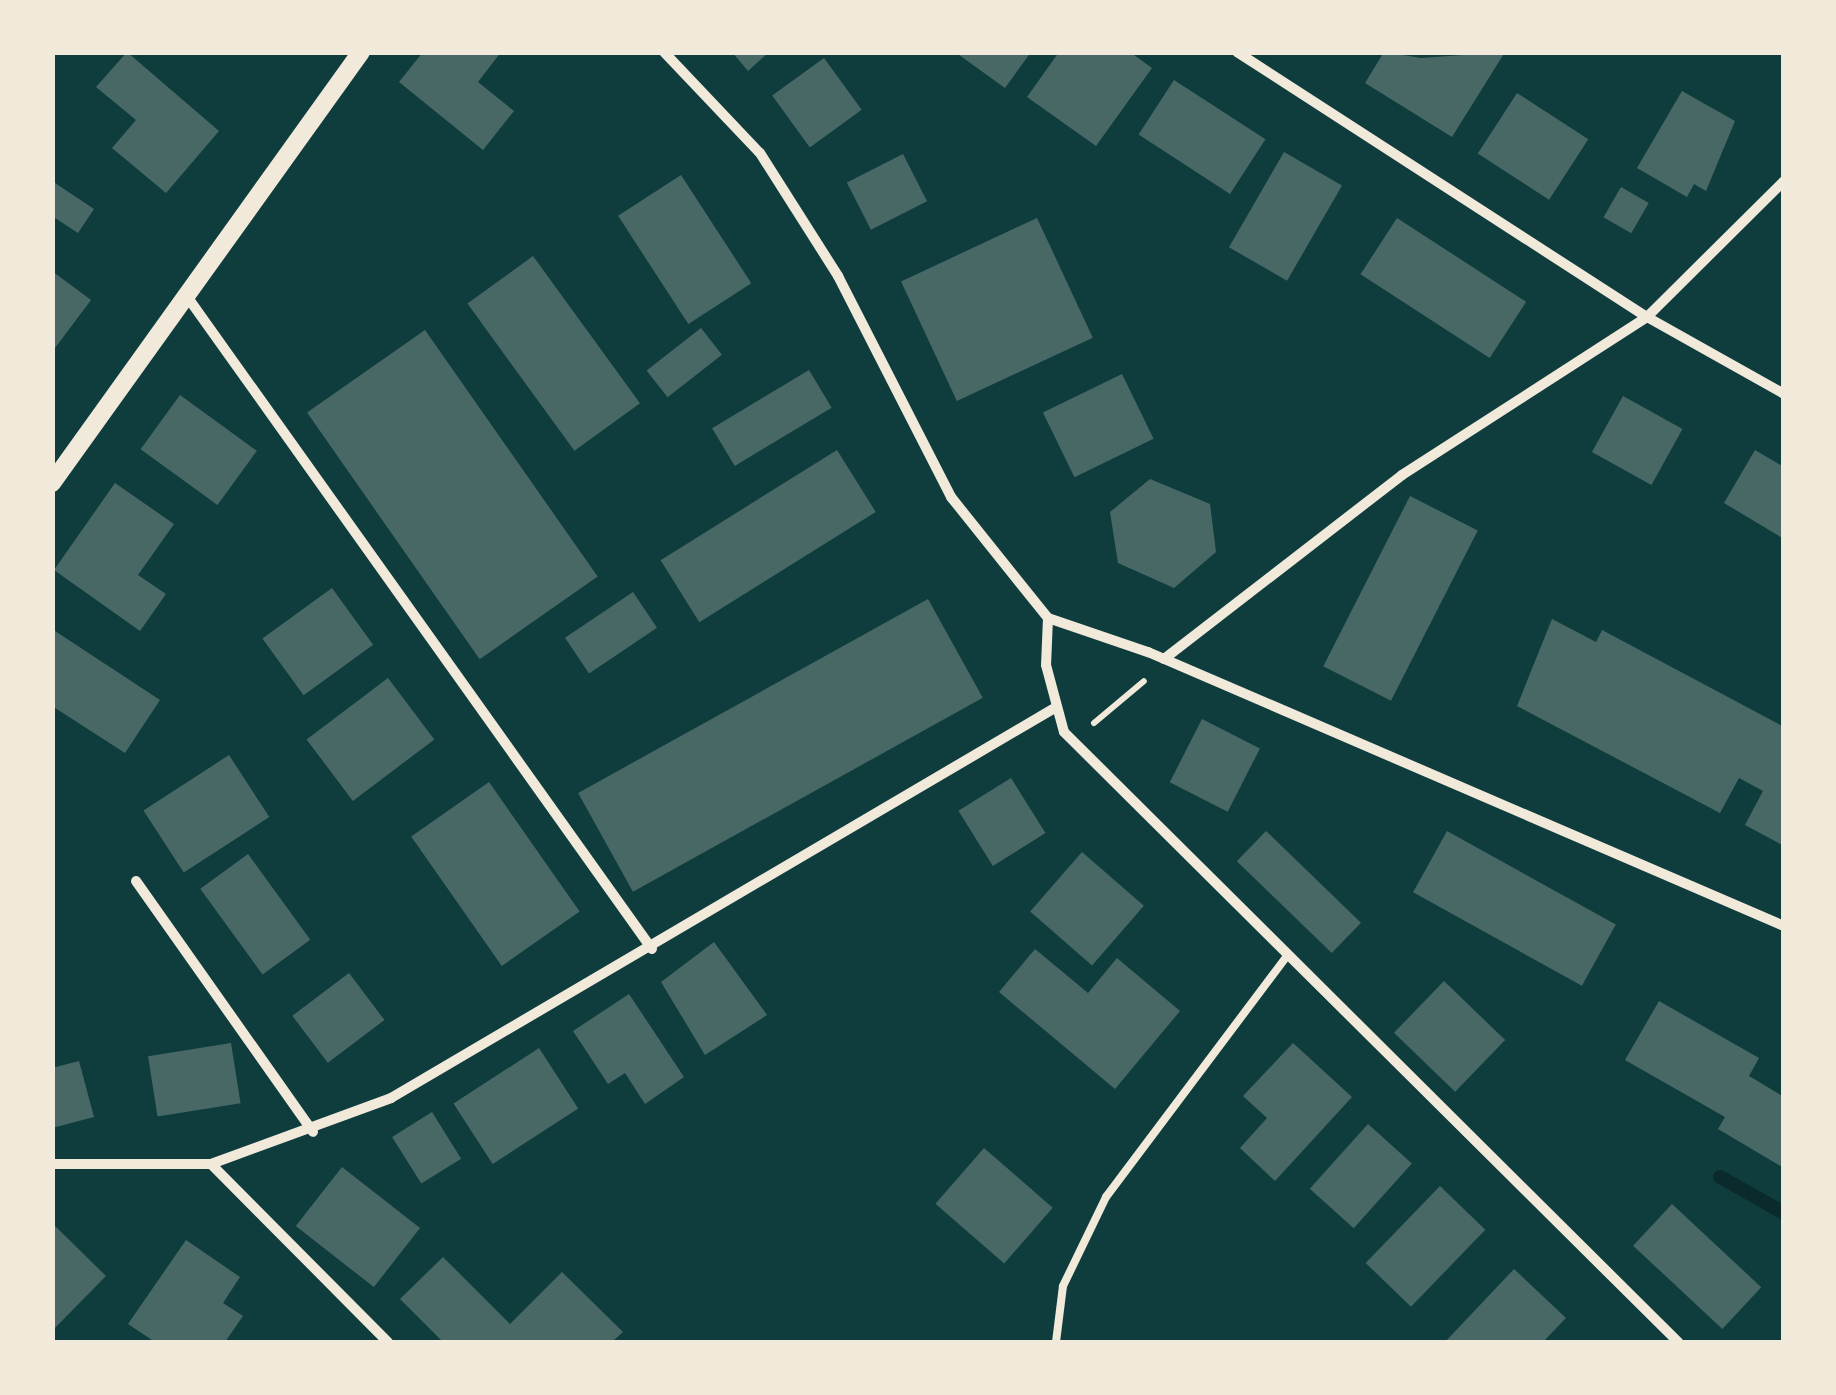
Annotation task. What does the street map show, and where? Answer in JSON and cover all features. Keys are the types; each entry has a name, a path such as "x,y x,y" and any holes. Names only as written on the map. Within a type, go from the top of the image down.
{"street":[{"path":"52,483 182,290 361,52"},
{"path":"664,52 760,153 838,276 951,498 1048,618 1164,659 1784,926"},
{"path":"1237,52 1647,316 1784,394"},
{"path":"1164,659 1402,476 1647,316 1784,181"},
{"path":"182,290 219,330 652,949"},
{"path":"1048,618 1054,709 1064,732 1286,957 1678,1342"},
{"path":"52,1164 211,1164 313,1132 391,1098 652,949 1054,709"},
{"path":"136,881 313,1132"},
{"path":"211,1164 388,1342"}],"lane":[{"path":"1056,1342 1063,1286 1106,1197 1286,957"}],"path":[{"path":"1064,732 1109,718 1164,659"}],"building":[{"path":"127,52 219,131 166,193 112,148 136,120 96,87"},
{"path":"423,52 501,52 478,82 514,111 483,150 399,82"},
{"path":"732,52 769,52 748,71"},
{"path":"955,52 1031,52 1005,88"},
{"path":"1059,52 1130,52 1152,68 1096,146 1027,97"},
{"path":"1384,52 1421,58 1505,52 1452,137 1365,83"},
{"path":"824,58 862,110 810,147 772,96"},
{"path":"1174,80 1265,139 1230,194 1139,135"},
{"path":"1682,91 1735,121 1706,191 1694,184 1687,197 1637,168"},
{"path":"1517,93 1588,139 1549,200 1478,153"},
{"path":"1284,152 1342,186 1287,281 1229,247"},
{"path":"903,154 927,201 871,230 847,183"},
{"path":"681,175 751,283 688,324 618,216"},
{"path":"52,181 94,209 78,233 52,216"},
{"path":"1621,187 1649,203 1631,233 1604,217"},
{"path":"1037,218 1093,338 957,401 901,281"},
{"path":"1397,218 1526,302 1490,358 1361,274"},
{"path":"533,256 640,403 574,451 467,304"},
{"path":"52,271 91,300 52,352"},
{"path":"701,328 722,355 668,397 647,370"},
{"path":"425,330 598,577 480,659 307,413"},
{"path":"809,370 832,408 735,466 712,428"},
{"path":"1122,374 1154,439 1074,477 1043,413"},
{"path":"180,395 257,451 217,505 141,449"},
{"path":"1623,396 1682,429 1651,485 1592,452"},
{"path":"837,450 876,512 699,622 661,560"},
{"path":"1755,450 1784,467 1784,539 1724,503"},
{"path":"1150,479 1210,504 1216,552 1174,588 1118,563 1110,512"},
{"path":"115,483 174,524 138,575 166,594 140,631 54,570"},
{"path":"1410,496 1478,531 1391,701 1323,666"},
{"path":"332,588 373,645 304,695 262,639"},
{"path":"633,592 657,628 589,674 565,638"},
{"path":"928,599 983,698 633,892 578,793"},
{"path":"1552,619 1596,642 1602,630 1784,727 1784,846 1745,825 1763,791 1739,778 1720,813 1517,706"},
{"path":"52,629 160,700 125,753 52,706"},
{"path":"388,678 434,739 353,801 307,739"},
{"path":"1202,719 1260,749 1228,812 1170,782"},
{"path":"229,755 269,817 184,873 143,811"},
{"path":"1011,778 1045,833 993,866 958,811"},
{"path":"489,782 580,911 502,966 411,836"},
{"path":"1266,831 1361,923 1332,953 1237,861"},
{"path":"1447,831 1616,925 1582,986 1413,892"},
{"path":"1082,852 1144,906 1092,965 1030,912"},
{"path":"248,854 310,940 263,974 200,889"},
{"path":"714,942 767,1015 705,1055 661,982"},
{"path":"1035,949 1088,993 1117,958 1180,1011 1115,1089 999,992"},
{"path":"349,973 385,1020 328,1063 292,1016"},
{"path":"1444,981 1505,1040 1455,1092 1394,1033"},
{"path":"629,994 684,1077 645,1104 625,1073 608,1084 573,1031"},
{"path":"1659,1001 1759,1058 1749,1076 1784,1097 1784,1168 1718,1129 1725,1117 1625,1060"},
{"path":"231,1043 241,1103 158,1116 148,1056"},
{"path":"1293,1043 1352,1097 1275,1181 1240,1148 1267,1118 1243,1096"},
{"path":"539,1048 578,1108 493,1164 453,1104"},
{"path":"79,1061 94,1117 52,1128 52,1068"},
{"path":"432,1112 461,1159 421,1184 392,1137"},
{"path":"1368,1124 1412,1163 1354,1228 1310,1189"},
{"path":"984,1148 1053,1208 1004,1264 935,1204"},
{"path":"342,1167 420,1228 374,1287 296,1226"},
{"path":"1440,1186 1485,1230 1411,1307 1366,1263"},
{"path":"1672,1204 1761,1287 1722,1329 1633,1246"},
{"path":"52,1223 106,1276 52,1331"},
{"path":"186,1240 240,1277 223,1303 243,1316 225,1342 155,1342 128,1324"},
{"path":"443,1257 510,1324 562,1272 623,1332 612,1342 443,1342 400,1299"},
{"path":"1514,1269 1566,1318 1543,1342 1445,1342"}],"waterway":[{"path":"1720,1177 1784,1213"}]}
